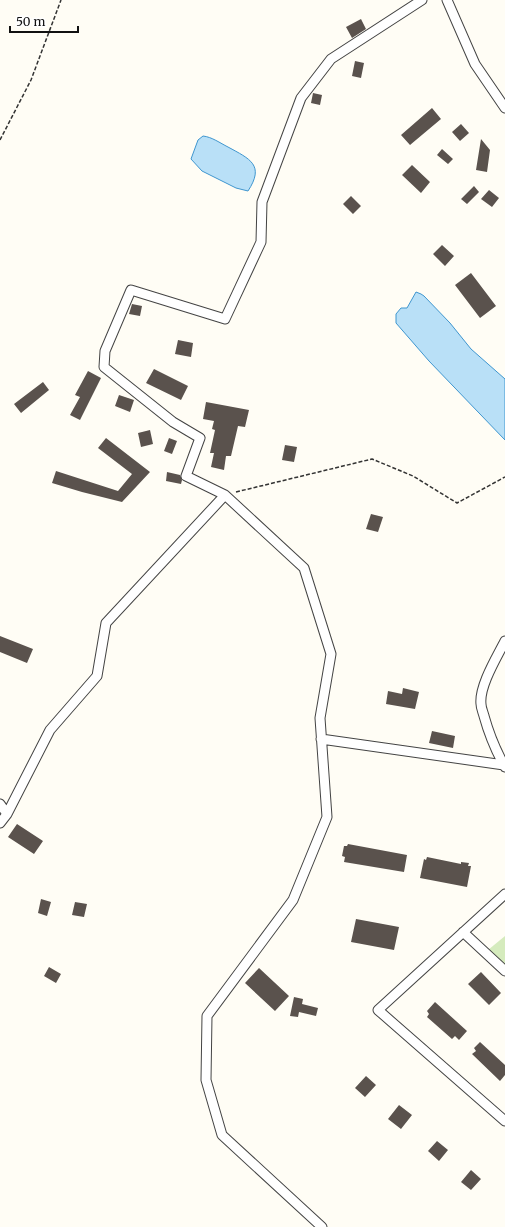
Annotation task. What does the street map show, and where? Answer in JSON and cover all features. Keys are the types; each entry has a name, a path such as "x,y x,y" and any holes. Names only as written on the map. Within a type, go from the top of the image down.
{"street":[{"path":"322,1227 222,1135 206,1080 207,1016 293,900 327,817 320,718 330,654 304,568 224,495 186,476 200,438 173,422 104,367 105,352 131,290 225,320 261,242 262,202 301,98 331,59 422,0"},
{"path":"447,0 475,64 505,108"},
{"path":"0,824 7,814 50,730 97,676 106,623 224,495"},
{"path":"504,766 487,729 481,704 482,694 488,674 505,641"},
{"path":"321,739 504,766"},
{"path":"0,804 7,814"},
{"path":"505,894 378,1010 505,1121"},
{"path":"463,932 505,971"}],"path":[{"path":"0,140 31,80 60,0"},
{"path":"224,495 372,459 413,476 457,503 505,477"}],"green space":[{"path":"505,936 505,966 488,950"}],"water":[{"path":"203,136 213,139 236,151 253,164 255,175 248,191 236,188 202,171 191,159 198,140"},
{"path":"416,292 424,296 450,323 471,349 505,379 505,440 429,361 396,323 396,314 401,308 407,308"}],"building":[{"path":"361,19 366,29 352,38 346,27"},
{"path":"355,61 364,63 361,78 352,76"},
{"path":"313,93 322,95 320,105 311,103"},
{"path":"432,108 441,119 410,145 401,135"},
{"path":"461,124 469,133 460,141 452,132"},
{"path":"481,139 490,150 487,172 476,170"},
{"path":"442,149 453,159 448,164 437,155"},
{"path":"412,165 430,182 421,193 402,175"},
{"path":"474,186 479,192 467,204 461,199"},
{"path":"489,190 499,198 492,207 481,199"},
{"path":"351,196 361,206 353,214 343,204"},
{"path":"442,245 454,256 445,266 433,254"},
{"path":"471,273 496,306 480,318 455,285"},
{"path":"132,304 142,306 140,316 129,314"},
{"path":"178,340 193,343 191,357 175,354"},
{"path":"154,369 188,386 181,400 146,383"},
{"path":"88,371 101,378 80,420 70,415 80,397 75,395"},
{"path":"43,382 49,390 21,413 14,404"},
{"path":"119,395 134,400 130,412 115,406"},
{"path":"206,402 249,410 245,427 238,426 231,456 226,456 224,470 211,467 214,453 210,453 215,430 212,429 214,421 203,419"},
{"path":"150,430 153,444 141,447 138,433"},
{"path":"106,438 150,472 122,502 52,483 56,471 118,491 132,474 98,448"},
{"path":"169,438 177,441 172,454 164,451"},
{"path":"285,445 297,447 294,462 282,460"},
{"path":"167,472 180,475 182,480 181,484 166,481"},
{"path":"371,514 383,517 378,532 366,529"},
{"path":"0,636 33,649 27,663 0,652"},
{"path":"403,688 419,692 415,709 386,704 388,691 402,694"},
{"path":"432,731 455,736 453,748 429,743"},
{"path":"17,824 43,841 34,854 8,837"},
{"path":"348,844 407,855 404,872 344,862 345,857 342,856 344,846 347,846"},
{"path":"427,857 461,864 461,862 469,863 468,866 471,866 467,887 420,878 424,859 426,860"},
{"path":"41,899 51,902 47,916 38,913"},
{"path":"75,902 87,904 84,917 72,915"},
{"path":"356,919 399,927 394,950 351,942"},
{"path":"49,967 61,974 56,983 44,976"},
{"path":"259,968 289,996 275,1011 245,983"},
{"path":"481,972 501,993 489,1005 468,984"},
{"path":"294,997 303,999 302,1004 318,1008 316,1016 299,1012 298,1017 290,1016"},
{"path":"435,1002 467,1031 459,1040 455,1036 452,1039 427,1017 429,1014 427,1011"},
{"path":"480,1042 505,1065 505,1075 500,1081 472,1054 476,1051 474,1048"},
{"path":"366,1076 376,1085 365,1097 355,1088"},
{"path":"399,1105 412,1115 401,1129 388,1119"},
{"path":"437,1141 448,1150 439,1161 428,1151"},
{"path":"471,1170 481,1179 471,1190 461,1182"}]}
